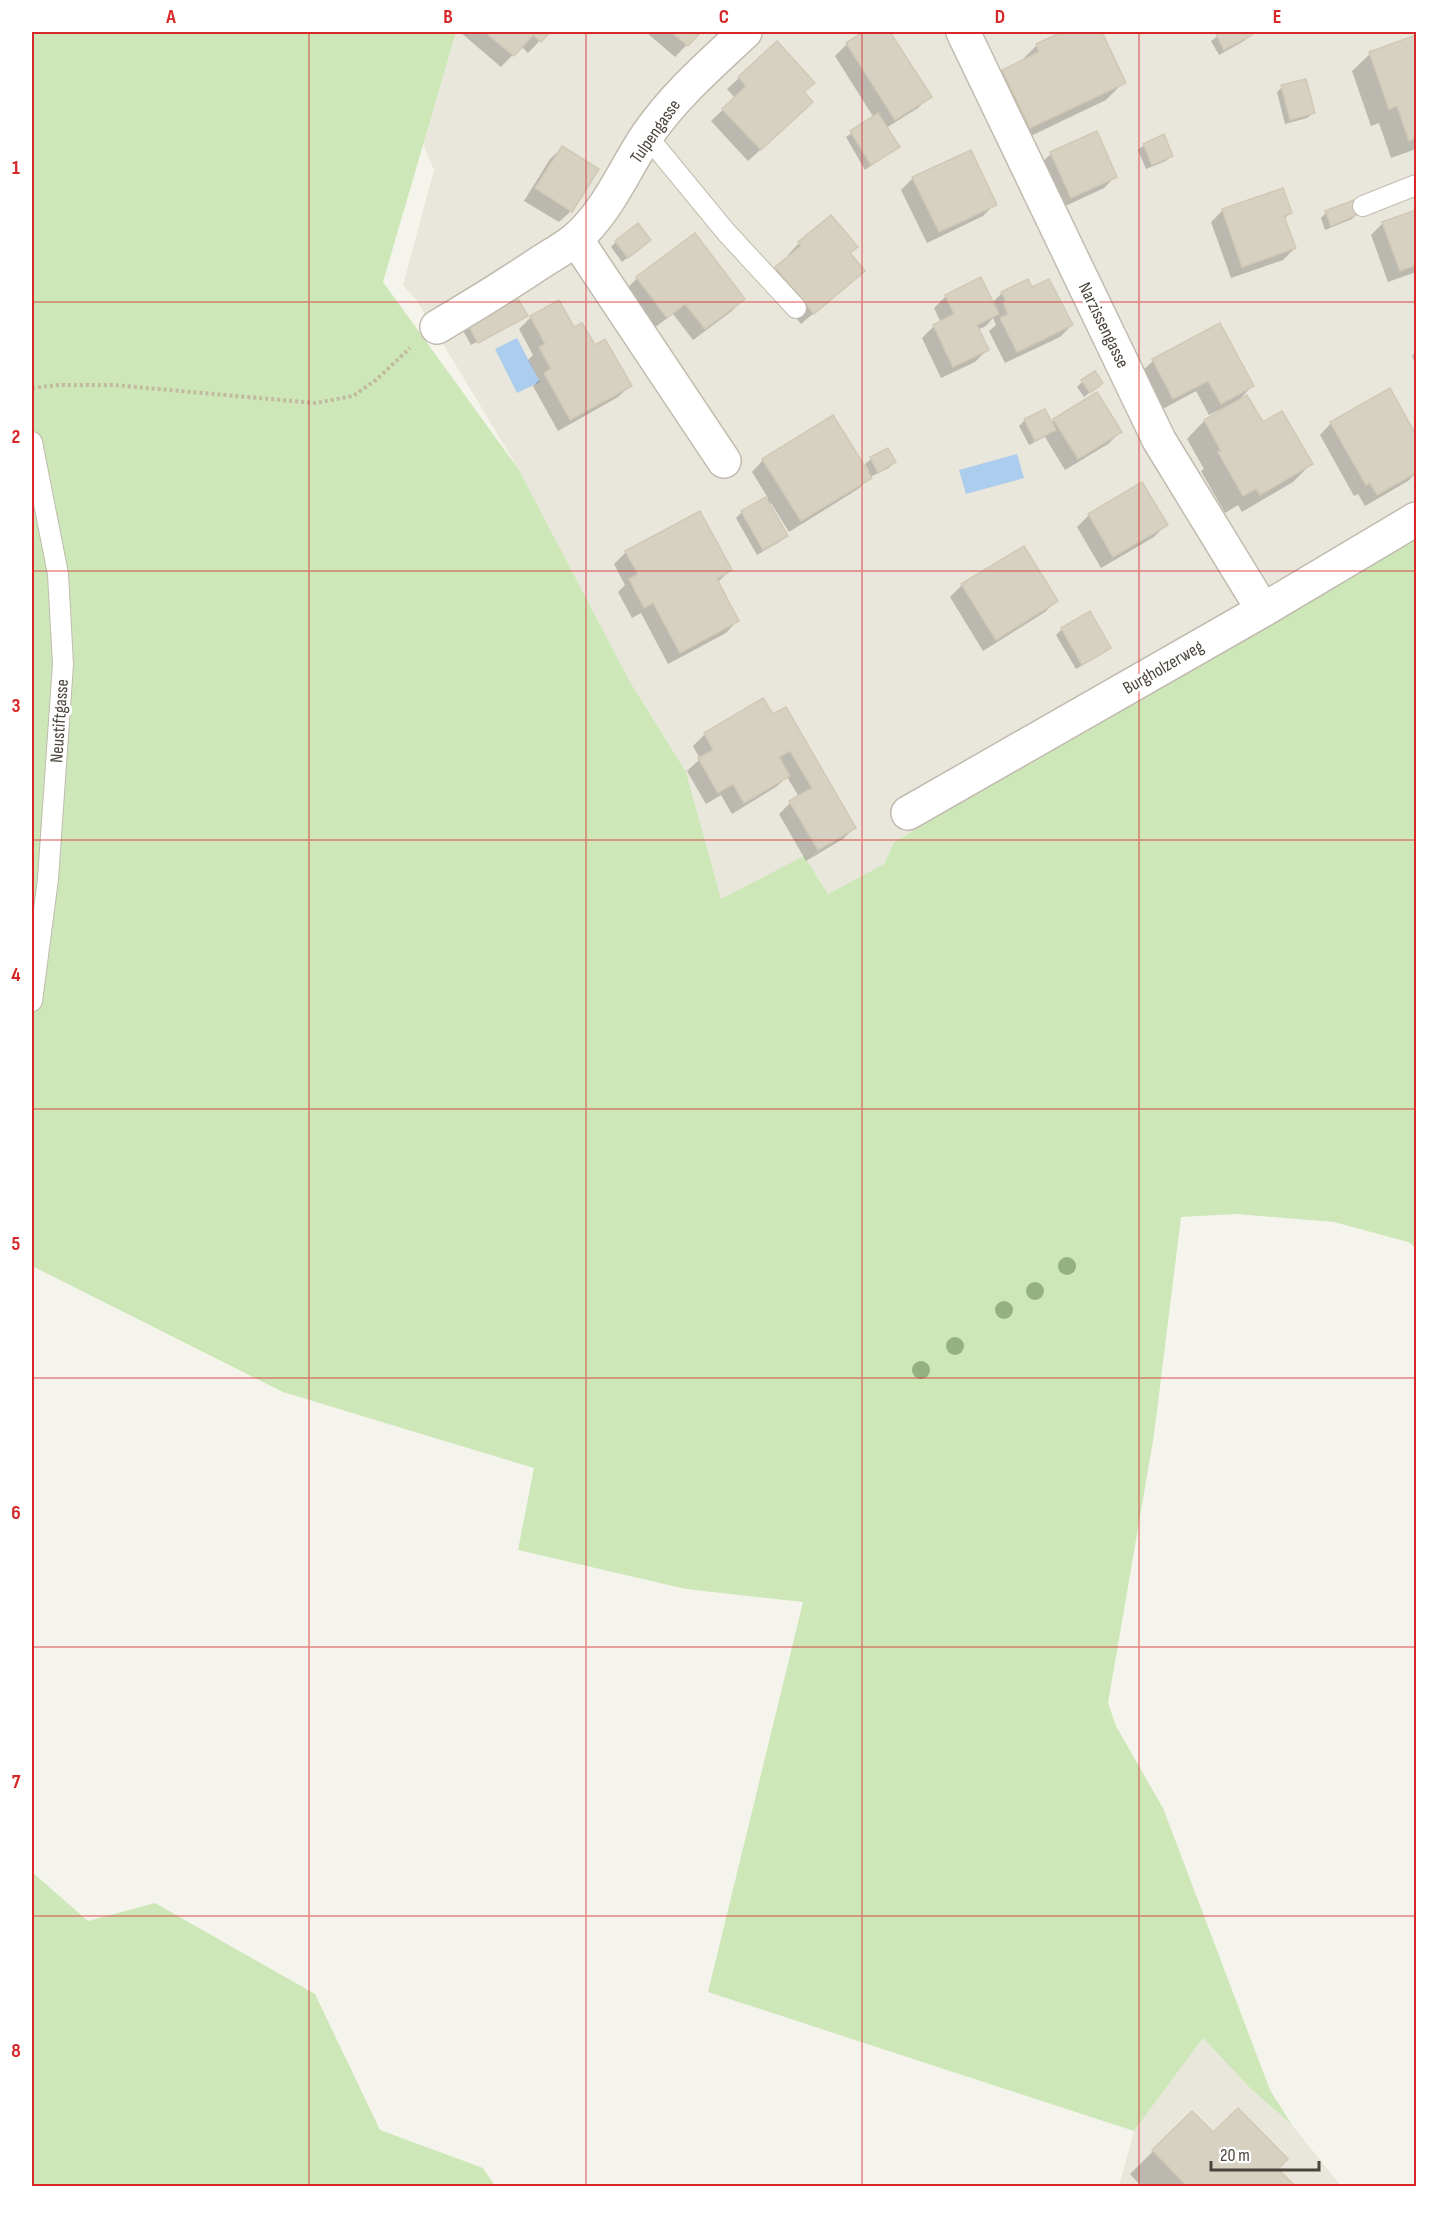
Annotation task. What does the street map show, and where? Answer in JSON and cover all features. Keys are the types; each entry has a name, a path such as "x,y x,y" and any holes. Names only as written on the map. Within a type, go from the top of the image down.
{"street":[{"name":"Tulpengasse","path":"437,327 576,239 606,203 665,111 745,32"},
{"name":"Narzissengasse","path":"963,32 1159,440 1263,610"},
{"path":"576,239 724,461"},
{"name":"Burgholzerweg","path":"908,813 1263,610 1416,519"}],"lane":[{"path":"647,136 726,232 796,308"},
{"path":"1363,206 1416,185"},
{"name":"Neustiftgasse","path":"32,442 58,574 63,664 48,879 32,1001"}],"path":[{"path":"32,388 58,385 113,385 315,403 354,396 437,327"}],"shaded area":[{"path":"456,32 1416,32 1416,538 894,842 884,864 828,894 804,856 721,900 686,772 629,680 519,470 417,301 403,285 434,170 423,143"},
{"path":"1203,2038 1250,2088 1292,2125 1341,2186 1119,2186 1134,2131"}],"green space":[{"path":"32,32 456,32 383,282 519,470 629,680 686,772 721,899 804,856 828,894 884,864 894,842 1416,538 1416,1248 1408,1242 1334,1222 1236,1214 1181,1217 1154,1435 1108,1703 1116,1726 1163,1808 1270,2090 1292,2125 1250,2088 1203,2038 1134,2131 708,1992 803,1602 686,1589 518,1550 534,1468 283,1392 32,1266"},
{"path":"32,1872 88,1921 155,1903 315,1994 380,2130 483,2168 495,2186 32,2186"}],"water":[{"path":"517,338 540,382 517,393 495,349"},
{"path":"1017,454 1024,478 966,494 959,470"}],"building":[{"path":"485,32 550,32 541,42 533,35 514,56"},
{"path":"671,32 701,32 688,46"},
{"path":"863,32 890,32 932,97 895,120 846,43"},
{"path":"1062,32 1102,32 1126,83 1030,128 1002,70 1039,52 1036,44"},
{"path":"1250,32 1252,35 1224,50 1216,34"},
{"path":"1416,35 1416,138 1409,141 1397,106 1389,109 1369,52"},
{"path":"777,41 815,83 804,92 813,102 761,150 722,109 746,86 738,77"},
{"path":"1306,79 1315,113 1290,120 1281,85"},
{"path":"878,113 900,147 871,165 850,131"},
{"path":"1097,131 1117,177 1071,198 1050,152"},
{"path":"1164,134 1173,156 1152,165 1143,144"},
{"path":"562,146 599,169 572,212 535,188"},
{"path":"971,150 997,205 939,232 912,177"},
{"path":"1283,188 1292,213 1284,216 1296,248 1242,267 1222,209"},
{"path":"1354,200 1359,214 1331,226 1325,211"},
{"path":"1416,210 1416,265 1400,271 1382,222"},
{"path":"831,215 858,247 850,253 865,271 814,314 775,267 801,246 798,242"},
{"path":"638,223 651,240 628,258 615,241"},
{"path":"695,233 745,299 705,329 685,304 667,318 636,277"},
{"path":"981,277 999,314 977,325 989,350 953,367 933,325 954,314 945,295"},
{"path":"1028,279 1032,287 1049,279 1073,325 1017,352 1000,318 1008,314 1003,302 1006,301 1001,292"},
{"path":"515,294 528,316 478,343 466,321"},
{"path":"559,300 574,327 582,323 595,345 605,339 632,386 570,420 544,373 551,369 539,347 545,344 530,316"},
{"path":"1220,323 1254,386 1221,404 1208,381 1173,399 1152,359"},
{"path":"1095,371 1103,383 1090,393 1081,380"},
{"path":"1390,388 1416,435 1416,473 1377,495 1370,483 1366,485 1330,422"},
{"path":"1097,392 1122,432 1078,459 1053,419"},
{"path":"1247,395 1263,422 1282,411 1313,464 1260,495 1256,489 1243,496 1218,452 1221,451 1204,420"},
{"path":"1045,409 1056,430 1035,441 1024,419"},
{"path":"833,415 872,478 801,521 762,459"},
{"path":"888,448 896,462 878,473 870,457"},
{"path":"1142,482 1168,525 1113,557 1088,514"},
{"path":"766,497 788,536 763,550 741,511"},
{"path":"700,511 732,570 717,579 739,621 680,653 653,603 644,608 629,579 638,574 625,551"},
{"path":"1024,546 1058,601 996,640 961,584"},
{"path":"1090,611 1111,648 1082,665 1061,628"},
{"path":"763,698 773,714 786,707 856,828 818,850 789,801 812,788 790,751 779,757 790,776 744,803 733,784 718,793 698,758 713,750 704,733"},
{"path":"1238,2108 1288,2159 1278,2169 1295,2186 1187,2186 1152,2150 1192,2111 1213,2132"}]}
